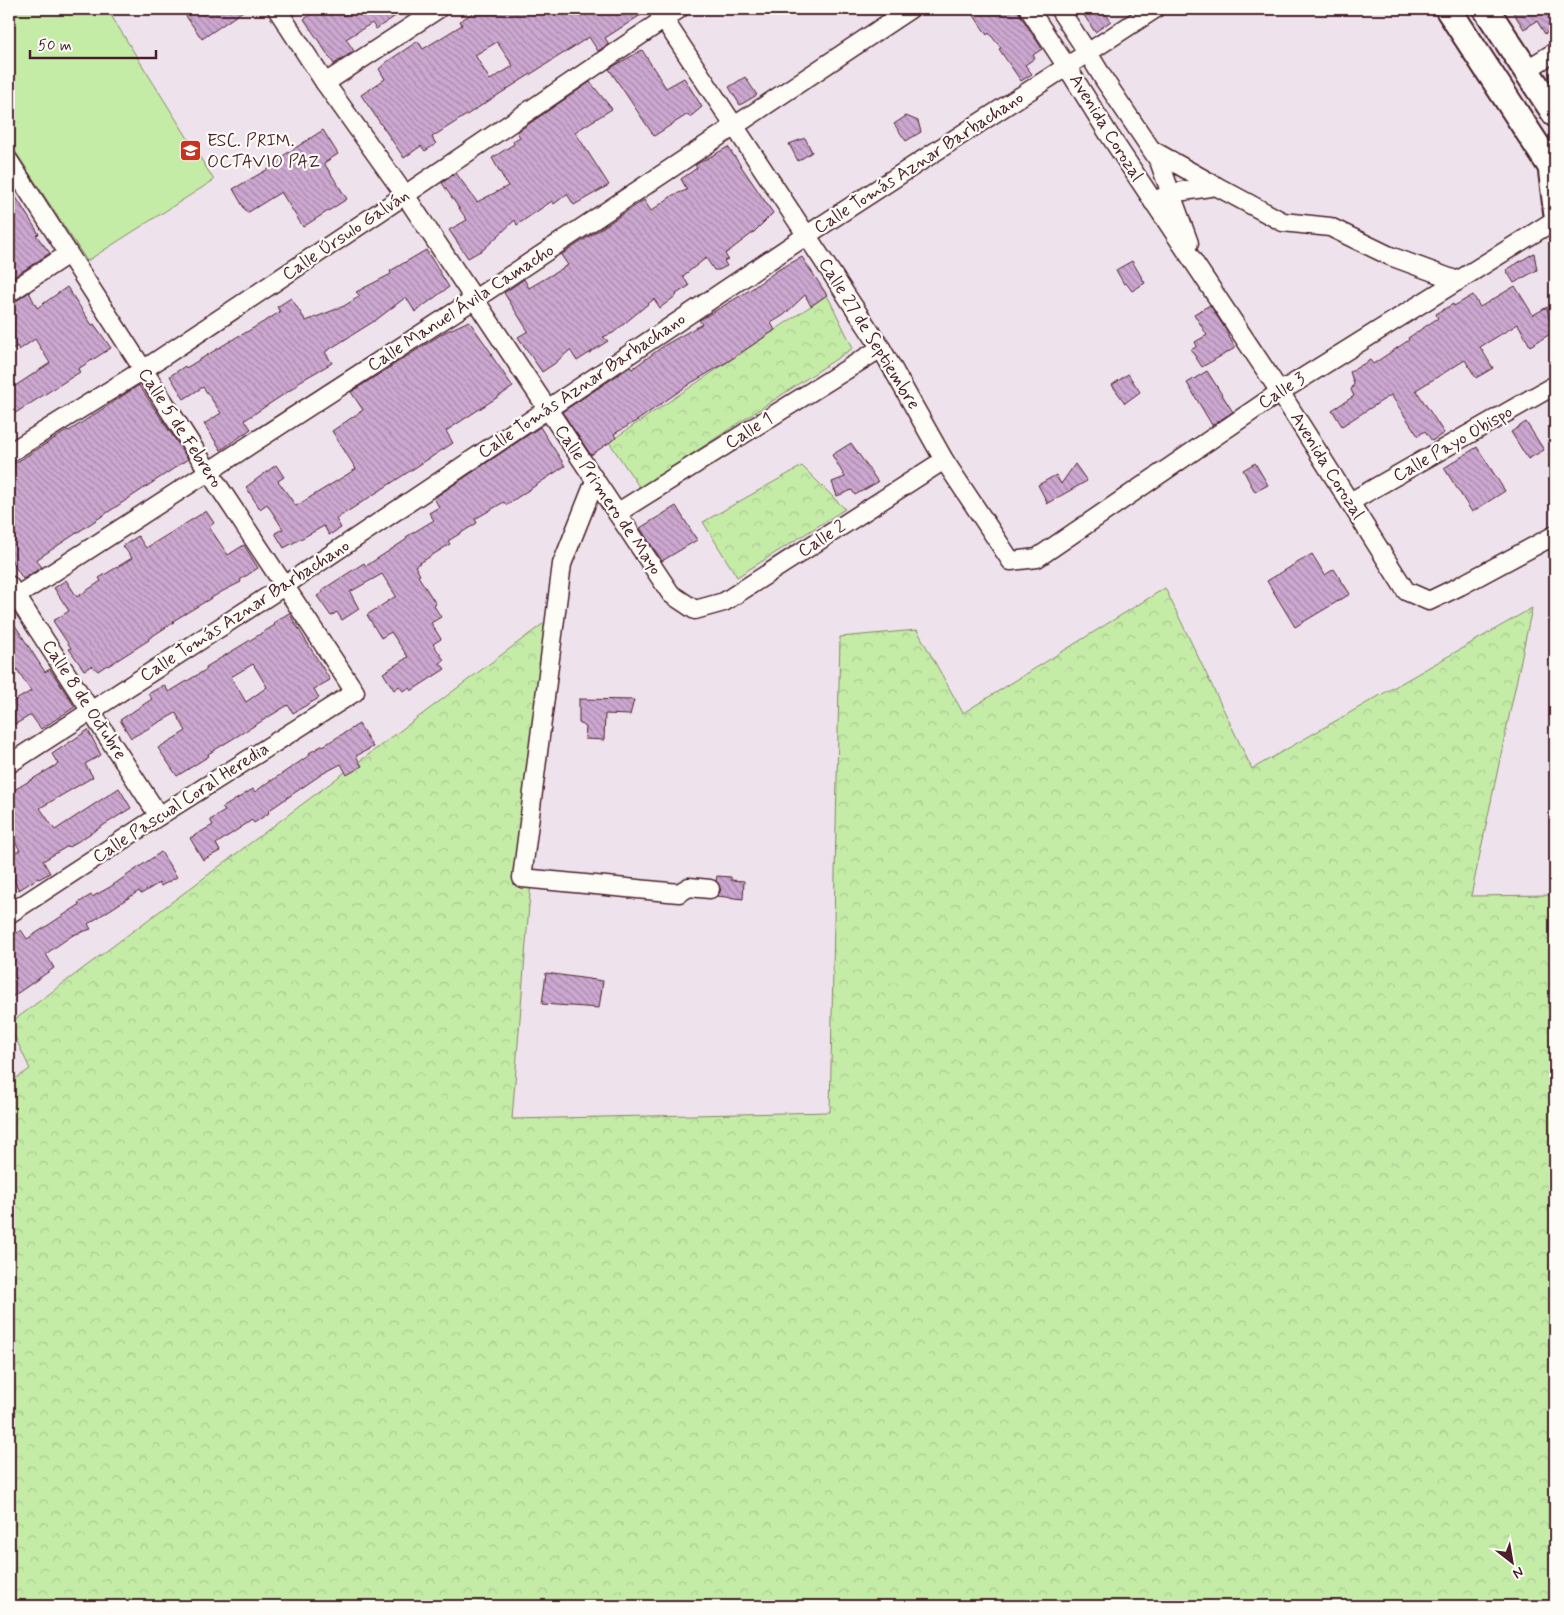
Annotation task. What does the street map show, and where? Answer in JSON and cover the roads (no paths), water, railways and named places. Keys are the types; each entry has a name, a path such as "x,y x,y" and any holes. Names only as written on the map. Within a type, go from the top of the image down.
{"main road":[{"path":"1448,9 1552,168"},
{"path":"1486,9 1555,114"}],"street":[{"name":"Calle Primero de Mayo","path":"277,9 325,83 405,195 671,594 695,610"},
{"path":"325,83 438,9"},
{"name":"Calle Úrsulo Galván","path":"9,454 143,370 405,195 660,14 679,9"},
{"name":"Calle Manuel Ávila Camacho","path":"11,594 209,472 475,299 910,9"},
{"name":"Avenida Corozal","path":"1029,9 1153,202 1280,392 1406,591 1429,601 1555,535"},
{"name":"Avenida Corozal","path":"1059,9 1159,161 1199,271"},
{"name":"Calle Tomás Aznar Barbachano","path":"9,764 284,586 807,235 1155,9"},
{"name":"Calle 27 de Septiembre","path":"660,14 881,348 944,460 1011,561"},
{"path":"1526,70 1555,52"},
{"path":"1150,149 1283,222 1330,227 1390,256 1458,281"},
{"name":"Calle 5 de Febrero","path":"9,162 209,472 355,692"},
{"path":"1552,168 1555,212"},
{"path":"1153,202 1171,193 1216,186"},
{"name":"Calle 3","path":"1011,561 1037,558 1280,392 1555,220"},
{"path":"9,293 68,254"},
{"name":"Calle 1","path":"617,513 881,348"},
{"name":"Calle Payo Obispo","path":"1350,502 1555,385"},
{"name":"Calle 2","path":"695,610 724,602 944,460"},
{"path":"595,481 562,564 522,878 679,893 689,887 710,889"},
{"name":"Calle 8 de Octubre","path":"11,594 92,711 159,816"},
{"name":"Calle Pascual Coral Heredia","path":"9,914 355,692"}],"place":[{"name":"ESC. PRIM. OCTAVIO PAZ","path":"191,151"}]}
